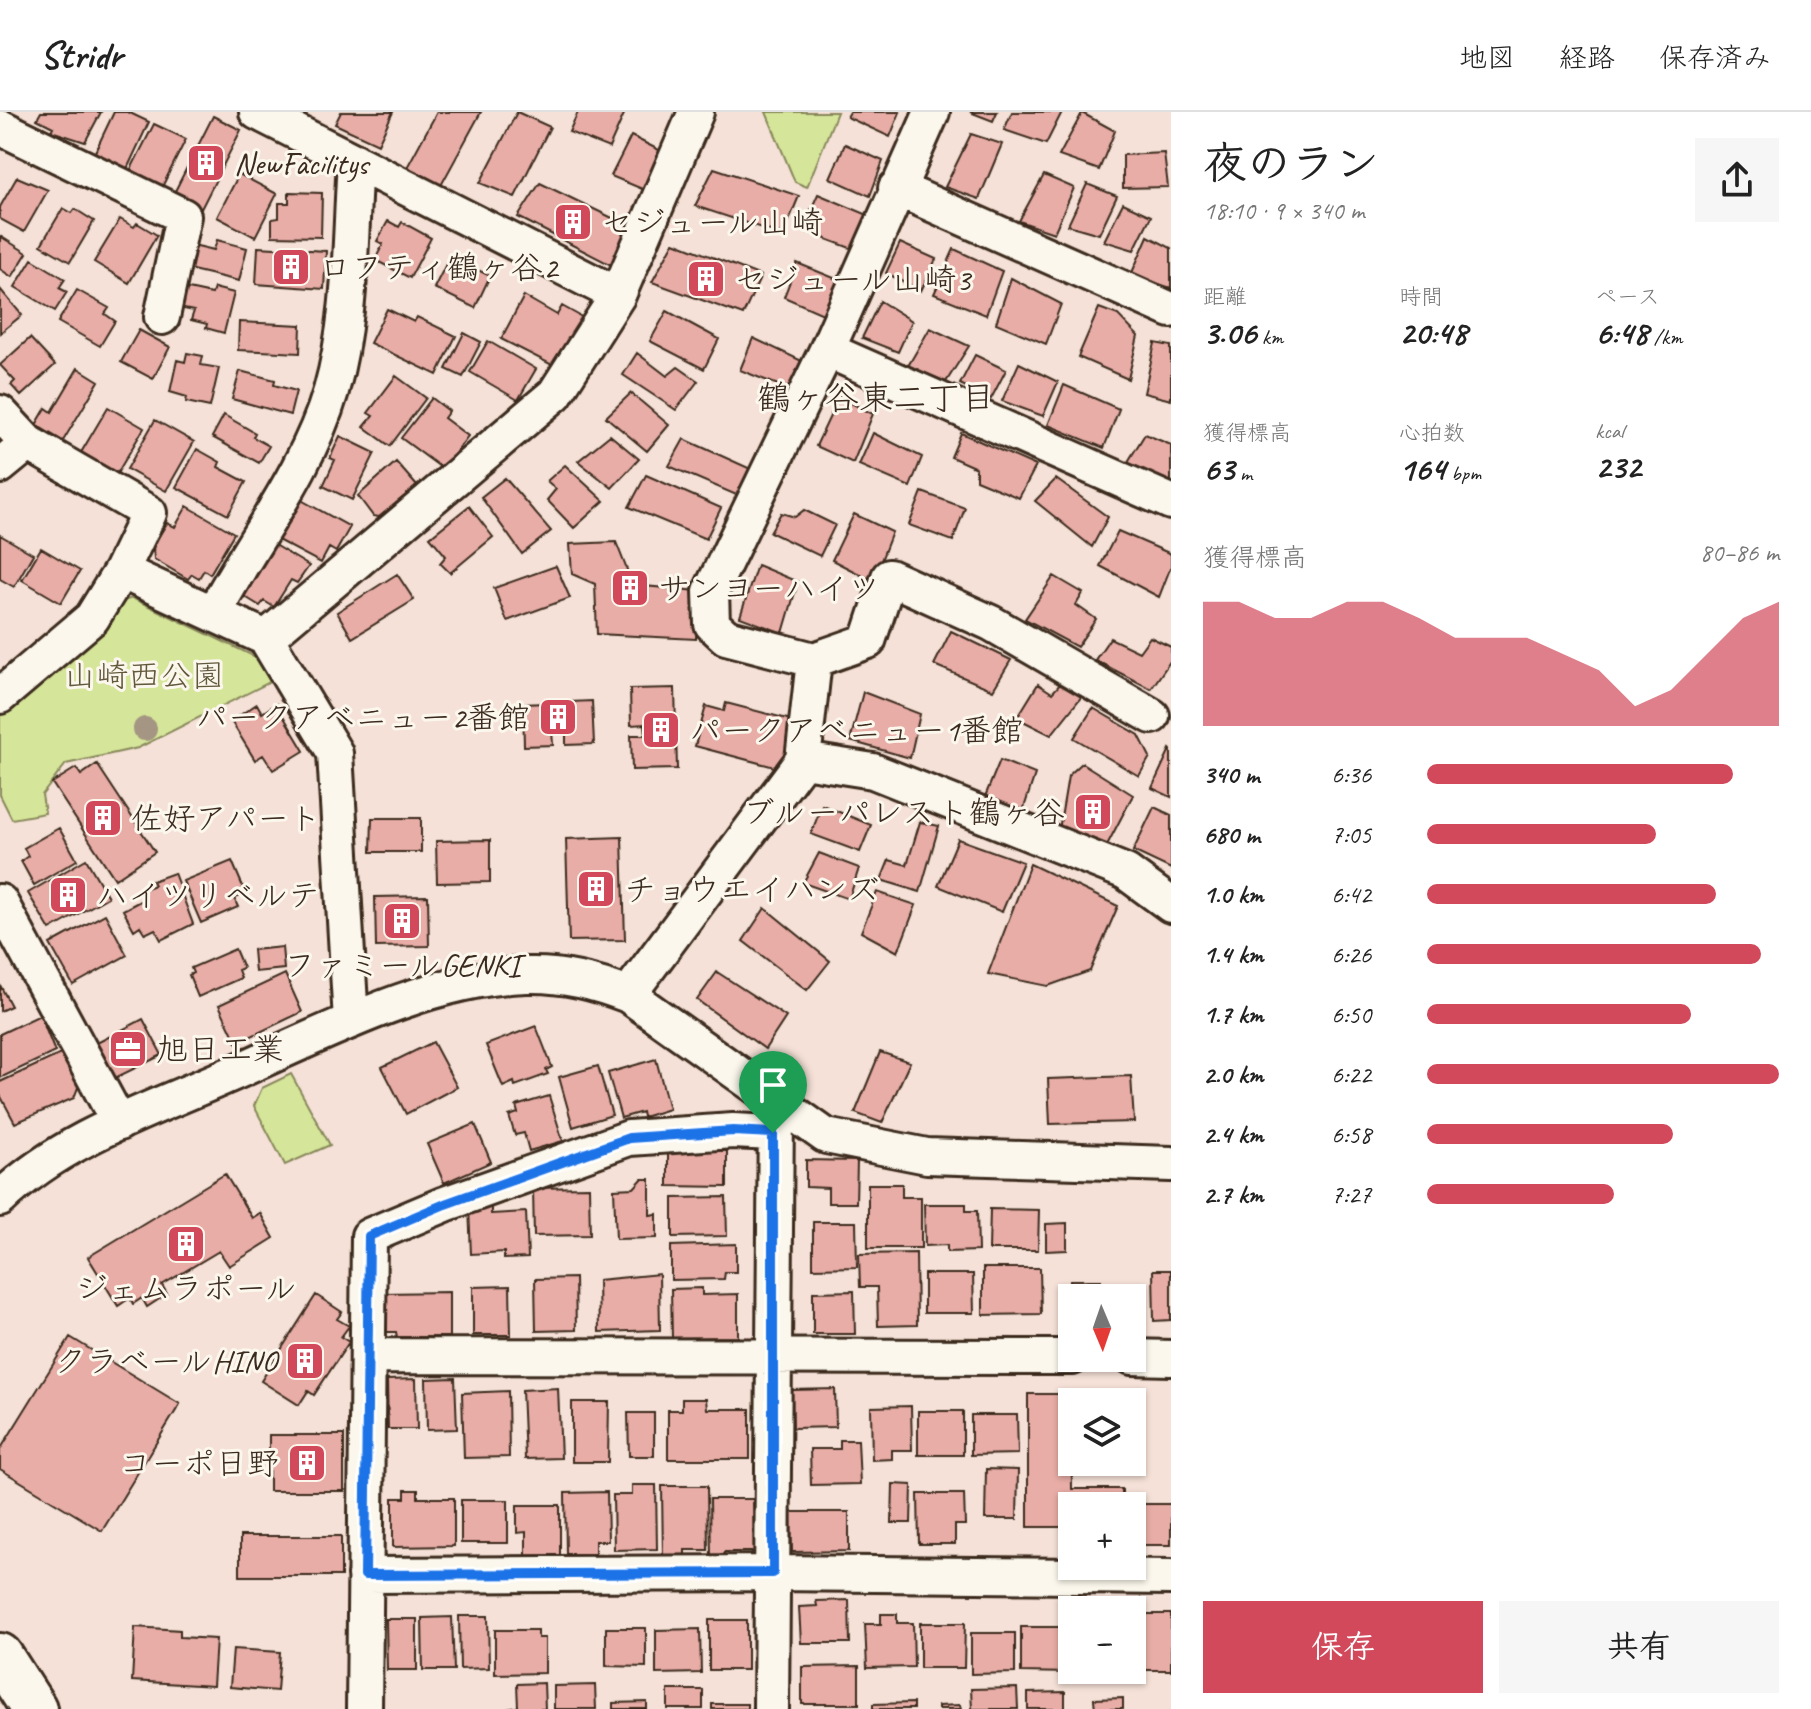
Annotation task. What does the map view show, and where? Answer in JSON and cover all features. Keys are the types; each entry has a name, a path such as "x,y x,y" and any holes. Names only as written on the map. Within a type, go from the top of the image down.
{"highway":[{"path":"0,1656 34,1709"}],"street":[{"path":"266,638 555,394 618,295 696,112"},
{"path":"932,112 827,350 711,591 712,624 726,637 814,660 868,641 889,577 991,623 1152,716"},
{"path":"280,117 355,161 618,295"},
{"path":"0,127 183,216 162,318"},
{"path":"214,612 309,447 331,393 343,336 355,161"},
{"path":"896,188 1171,310"},
{"path":"827,350 1171,502"},
{"path":"0,413 28,443 149,513 121,571 92,618 0,696"},
{"path":"0,466 28,443"},
{"path":"121,571 266,638 335,753 351,1021"},
{"path":"628,995 803,760 814,660"},
{"path":"803,760 873,771 1126,872 1171,905"},
{"path":"0,902 119,1123"},
{"path":"0,1199 19,1180 72,1146 351,1021 440,989 528,975 601,985 628,995 775,1117 826,1136 927,1156 1171,1164"},
{"path":"364,1709 369,1236 445,1204 629,1138 733,1131 775,1117"},
{"path":"771,1709 775,1117"},
{"path":"368,1356 1058,1357"},
{"path":"1146,1357 1171,1358"},
{"path":"365,1575 773,1573 1171,1577"}],"green space":[{"path":"766,112 837,112 807,187 795,182"},
{"name":"山崎西公園","path":"132,598 264,661 274,680 138,748 66,764 42,795 45,813 12,819 0,795 0,714 104,626 118,603"},
{"path":"291,1074 330,1145 285,1165 254,1106 262,1088"}],"building":[{"path":"41,112 101,112 85,142 51,131 53,127 37,119"},
{"path":"114,112 128,112 149,122 127,169 94,154"},
{"path":"341,112 393,112 378,144 335,124"},
{"path":"437,112 481,112 438,191 404,173"},
{"path":"517,112 550,127 515,197 480,183"},
{"path":"578,112 625,112 609,148 569,132"},
{"path":"850,112 900,112 890,137 847,117"},
{"path":"970,112 997,112 993,121"},
{"path":"1012,112 1062,112 1046,144 1004,130"},
{"path":"1082,113 1115,131 1099,170 1059,156"},
{"name":"NewFacilitys","path":"213,116 241,130 200,211 172,197"},
{"path":"154,124 186,139 162,187 130,171"},
{"path":"971,134 1002,144 979,199 945,187"},
{"path":"631,136 667,154 647,191 611,176"},
{"path":"845,144 883,161 870,196 830,178"},
{"path":"1164,153 1168,187 1123,188 1123,155"},
{"path":"714,168 799,196 783,235 695,206"},
{"path":"239,174 277,194 255,237 217,217"},
{"path":"1044,175 1074,188 1054,233 1019,221"},
{"path":"17,177 48,190 24,232 0,219 0,207"},
{"name":"セジュール山崎","path":"540,183 629,226 611,265 518,217"},
{"path":"1087,184 1117,196 1099,234 1068,225"},
{"path":"289,192 322,193 321,237 272,236 272,219 279,218 279,203 289,203"},
{"path":"818,194 868,215 853,249 802,230"},
{"path":"1123,203 1151,216 1134,250 1104,241"},
{"path":"63,208 72,213 75,209 94,221 70,262 41,245"},
{"path":"120,219 134,227 137,223 157,235 129,283 94,262"},
{"path":"388,221 399,227 402,222 431,238 410,278 375,260 383,244 377,241"},
{"path":"0,236 27,253 12,277 0,269"},
{"path":"1148,236 1171,248 1171,288 1131,275"},
{"path":"217,240 247,248 239,281 188,269 193,245 214,250"},
{"name":"セジュール山崎3","path":"674,242 761,276 743,315 652,282"},
{"path":"900,243 936,259 921,291 886,273"},
{"name":"ロフティ鶴ヶ谷2","path":"258,247 326,251 324,289 256,284"},
{"path":"954,249 1002,271 986,315 934,294"},
{"path":"450,256 490,276 475,308 434,288"},
{"path":"32,259 65,279 59,288 67,292 55,311 15,287"},
{"path":"797,263 839,280 823,314 784,297"},
{"path":"1011,278 1061,304 1046,344 996,323"},
{"path":"179,287 212,294 214,288 234,293 224,333 191,320 194,311 174,307"},
{"path":"0,289 22,315 0,333"},
{"path":"77,290 109,308 105,314 115,321 100,346 58,322"},
{"path":"524,296 557,315 562,306 587,320 558,368 501,339"},
{"path":"880,301 912,321 898,352 862,338"},
{"path":"1099,308 1118,315 1138,336 1128,379 1078,357"},
{"path":"387,309 414,322 417,317 456,336 437,375 370,343"},
{"path":"667,311 719,339 704,369 650,341"},
{"path":"239,322 301,325 300,353 238,350"},
{"path":"930,328 969,346 946,382 908,366"},
{"path":"139,330 170,347 153,379 121,362"},
{"path":"464,333 481,342 463,377 446,369"},
{"path":"30,338 55,365 21,396 11,385 15,381 0,365"},
{"path":"753,338 806,363 793,391 740,370"},
{"path":"488,341 536,369 518,400 470,372"},
{"path":"1155,343 1171,346 1171,400 1144,393"},
{"path":"187,353 203,356 201,365 219,368 210,407 186,402 187,397 170,392 177,360 185,362"},
{"path":"637,353 667,376 678,367 698,381 676,410 623,375"},
{"path":"975,355 1006,370 991,399 960,384"},
{"path":"1019,363 1058,382 1043,416 1002,401"},
{"path":"78,368 99,381 63,441 36,425 46,408 52,412"},
{"path":"240,371 275,380 274,385 296,391 290,415 232,399"},
{"path":"396,376 426,398 390,446 364,427 373,416 368,413"},
{"path":"1064,385 1119,409 1104,448 1048,425"},
{"path":"631,393 669,425 647,451 606,417"},
{"path":"839,397 873,414 853,463 816,446"},
{"path":"432,398 449,411 444,418 468,436 443,469 401,438"},
{"path":"108,407 144,428 115,477 79,456"},
{"path":"224,415 255,433 253,437 269,446 259,463 212,437"},
{"path":"155,420 194,442 166,491 127,469"},
{"path":"873,433 922,457 910,487 859,465"},
{"path":"961,433 1036,466 1019,498 976,480 976,468 951,457"},
{"path":"1145,434 1171,445 1171,482 1126,465"},
{"path":"610,435 639,459 612,488 578,461"},
{"path":"340,436 375,453 352,500 323,486 335,460 330,458"},
{"path":"684,439 753,470 741,497 669,466"},
{"path":"197,449 220,462 218,467 246,482 228,515 176,487"},
{"path":"396,462 417,486 379,517 373,516 358,496"},
{"path":"565,465 604,501 574,528 547,500 556,489 547,481"},
{"path":"646,475 721,508 706,539 629,507"},
{"path":"505,478 551,531 522,554 481,497"},
{"path":"1056,479 1108,517 1092,547 1035,501"},
{"path":"922,492 965,508 953,541 909,525"},
{"path":"294,496 350,527 336,552 329,548 321,563 272,537"},
{"path":"187,506 234,533 210,574 204,570 199,578 192,574 188,579 154,559 153,546 167,523 175,527"},
{"path":"469,506 493,537 450,573 440,563 446,556 430,537"},
{"path":"804,510 835,525 820,556 770,532 781,513 795,517"},
{"path":"854,514 892,532 873,581 832,560"},
{"path":"1118,531 1171,554 1171,566 1159,597 1100,566"},
{"path":"0,535 33,554 14,587 0,579"},
{"name":"サンヨーハイツ","path":"616,542 633,585 698,591 696,639 597,634 595,584 572,574 570,544"},
{"path":"271,543 309,566 297,583 291,580 274,607 264,601 260,606 242,595"},
{"path":"41,548 80,571 61,603 22,580"},
{"path":"757,565 798,582 783,633 740,617"},
{"path":"556,566 570,598 507,621 494,588"},
{"path":"397,574 414,600 352,638 337,612"},
{"path":"1054,576 1083,593 1076,605 1096,619 1077,647 1025,619"},
{"path":"951,631 1011,660 993,690 934,665"},
{"path":"1150,637 1171,647 1171,660 1151,689 1095,660 1110,638 1139,652"},
{"path":"1062,682 1082,696 1051,735 1017,718 1038,684 1052,693"},
{"name":"パークアベニュー1番館","path":"675,688 677,769 632,770 631,735 646,735 645,724 631,725 630,689"},
{"path":"863,692 920,714 910,758 850,741"},
{"name":"パークアベニュー2番館","path":"592,701 594,744 566,745 566,730 552,730 553,745 524,746 523,704"},
{"path":"726,703 795,721 782,769 695,746 706,706 724,711"},
{"path":"257,704 262,713 276,704 304,751 273,770 263,755 255,760 231,721"},
{"path":"1093,708 1139,735 1150,757 1139,776 1074,738"},
{"path":"1171,750 1171,797 1152,788"},
{"path":"1000,760 1035,774 1022,814 984,799"},
{"name":"ブルーパレスト鶴ヶ谷","path":"1082,763 1133,795 1105,849 1059,830 1068,776"},
{"name":"佐好アパート","path":"97,764 155,852 115,879 52,783 76,768 81,775"},
{"path":"822,805 871,825 860,852 811,834"},
{"path":"1154,807 1171,815 1171,869 1133,851"},
{"path":"372,818 421,818 421,852 371,852"},
{"path":"920,822 939,826 920,892 881,880 889,860 907,865"},
{"path":"59,828 77,860 34,885 21,861 28,856 24,848"},
{"name":"チョウエイハンズ","path":"622,837 625,940 569,941 566,839"},
{"path":"958,839 1023,862 1002,912 938,886"},
{"path":"490,840 490,882 437,883 436,841"},
{"path":"819,853 859,868 849,899 803,883"},
{"name":"ハイツリベルテ","path":"86,859 108,897 50,930 28,893"},
{"path":"232,861 246,894 234,898 238,907 201,923 183,881"},
{"path":"1030,864 1118,906 1090,971 1048,986 988,974"},
{"path":"174,873 193,924 161,940 155,929 145,934 140,926 134,930 123,910 144,899 140,891 154,885 152,881"},
{"path":"877,892 916,905 898,952 861,932"},
{"name":"ファミールGENKI","path":"428,896 429,946 376,947 375,897"},
{"path":"765,908 830,961 807,990 743,941"},
{"path":"105,914 127,955 73,985 50,944"},
{"path":"282,947 284,969 255,972 253,950"},
{"path":"235,949 243,968 238,970 241,978 198,997 189,975 193,973 191,968"},
{"path":"717,972 786,1017 765,1049 697,1000"},
{"path":"285,974 302,1012 237,1043 219,1005"},
{"path":"0,985 11,1006 0,1011"},
{"path":"40,1015 55,1052 0,1078 0,1034"},
{"name":"旭日工業","path":"143,1019 162,1055 113,1079 95,1044"},
{"path":"536,1026 552,1067 546,1070 548,1074 503,1087 486,1045"},
{"path":"433,1042 457,1087 406,1114 382,1067"},
{"path":"65,1052 80,1082 74,1098 15,1123 0,1095 0,1082"},
{"path":"880,1052 910,1062 882,1123 855,1113"},
{"path":"656,1059 669,1109 643,1117 642,1112 621,1118 608,1073"},
{"path":"598,1066 612,1115 573,1127 559,1077"},
{"path":"1131,1076 1134,1122 1050,1124 1048,1079"},
{"path":"549,1096 563,1141 529,1151 524,1133 515,1135 509,1116 518,1113 516,1106"},
{"path":"475,1124 491,1162 444,1183 427,1144"},
{"path":"668,1150 727,1151 727,1187 668,1186"},
{"path":"806,1160 857,1161 856,1203 828,1203 828,1188 806,1187"},
{"name":"ジェムラポール","path":"225,1174 252,1218 260,1213 274,1238 229,1266 219,1251 162,1285 167,1294 147,1307 142,1298 133,1304 130,1298 118,1306 88,1257"},
{"path":"642,1179 650,1179 650,1215 657,1214 657,1238 616,1239 614,1189 634,1188"},
{"path":"868,1184 902,1184 902,1197 921,1197 921,1248 868,1248"},
{"path":"589,1187 590,1235 534,1236 533,1188"},
{"path":"726,1197 727,1236 673,1237 673,1198"},
{"path":"924,1204 966,1204 966,1211 977,1211 978,1251 947,1252 947,1245 925,1246"},
{"path":"491,1206 491,1214 526,1212 528,1258 504,1259 504,1252 471,1254 469,1207"},
{"path":"990,1209 1039,1210 1038,1250 989,1250"},
{"path":"813,1222 856,1222 857,1267 813,1268"},
{"path":"1067,1223 1067,1250 1046,1251 1046,1224"},
{"path":"736,1244 736,1272 725,1272 724,1279 671,1280 671,1246"},
{"path":"916,1253 917,1325 878,1326 877,1287 860,1287 859,1254"},
{"path":"983,1268 1040,1268 1041,1314 983,1315"},
{"path":"1153,1270 1171,1270 1171,1320 1154,1321"},
{"path":"659,1274 660,1330 599,1332 598,1280"},
{"path":"924,1274 973,1274 974,1313 924,1313"},
{"path":"575,1278 576,1330 536,1331 535,1279"},
{"path":"1070,1280 1101,1280 1101,1284 1070,1284"},
{"path":"510,1286 511,1335 473,1335 473,1287"},
{"path":"702,1288 702,1295 738,1294 738,1337 672,1338 671,1289"},
{"path":"854,1291 855,1334 813,1334 813,1292"},
{"path":"449,1292 449,1337 397,1337 396,1332 382,1332 382,1293"},
{"name":"クラベールHINO","path":"316,1295 342,1312 337,1319 349,1326 341,1337 349,1342 314,1395 308,1391 299,1405 261,1381"},
{"path":"70,1337 180,1404 102,1531 0,1469 0,1450"},
{"path":"455,1378 457,1429 427,1430 426,1379"},
{"path":"416,1379 417,1429 388,1429 387,1380"},
{"path":"558,1388 561,1458 525,1459 522,1390"},
{"path":"835,1389 836,1427 793,1428 792,1390"},
{"path":"508,1391 509,1457 464,1458 462,1393"},
{"path":"1028,1394 1058,1394 1058,1476 1072,1476 1072,1489 1122,1489 1122,1492 1058,1492 1058,1527 1028,1527"},
{"path":"682,1399 706,1399 707,1409 750,1409 750,1459 668,1459 668,1410 682,1410"},
{"path":"572,1402 609,1402 608,1462 572,1462"},
{"path":"911,1406 912,1450 892,1450 892,1459 872,1460 871,1407"},
{"path":"918,1411 963,1411 963,1455 918,1455"},
{"path":"628,1413 654,1413 654,1456 629,1456"},
{"path":"971,1415 1017,1415 1018,1454 971,1455"},
{"name":"コーポ日野","path":"269,1435 344,1435 344,1491 269,1491"},
{"path":"840,1440 858,1440 860,1484 811,1485 810,1449 840,1449"},
{"path":"986,1469 1018,1470 1017,1519 985,1519"},
{"path":"893,1484 912,1485 911,1523 892,1523"},
{"path":"632,1485 656,1485 657,1549 614,1550 613,1495 632,1495"},
{"path":"662,1486 707,1486 708,1550 685,1550 685,1557 663,1557"},
{"path":"405,1490 418,1490 418,1498 454,1498 454,1546 393,1547 393,1498 405,1498"},
{"path":"607,1492 608,1541 595,1541 595,1554 566,1554 565,1493"},
{"path":"918,1494 964,1494 965,1525 955,1525 955,1544 919,1544"},
{"path":"710,1499 753,1499 754,1552 724,1552 724,1557 711,1557"},
{"path":"461,1500 508,1500 508,1543 461,1543"},
{"path":"1146,1504 1171,1504 1171,1545 1146,1545"},
{"path":"517,1505 560,1505 560,1556 526,1556 526,1532 517,1533"},
{"path":"791,1512 849,1512 849,1551 792,1552"},
{"path":"240,1536 341,1536 341,1576 240,1576"},
{"path":"849,1600 850,1643 801,1643 799,1607 817,1606 816,1601"},
{"path":"881,1614 897,1614 897,1623 913,1623 914,1667 867,1668 865,1624 881,1624"},
{"path":"1146,1614 1171,1614 1171,1670 1146,1670"},
{"path":"459,1616 488,1616 489,1668 460,1669"},
{"path":"452,1617 454,1670 423,1670 422,1618"},
{"path":"386,1619 417,1619 417,1670 387,1670"},
{"path":"709,1620 747,1620 747,1670 709,1670"},
{"path":"920,1623 965,1623 964,1668 920,1668"},
{"path":"135,1627 180,1630 180,1637 216,1639 213,1686 132,1681"},
{"path":"1021,1627 1058,1627 1058,1673 1021,1672"},
{"path":"606,1628 646,1628 646,1667 606,1666"},
{"path":"700,1629 701,1673 656,1674 656,1630"},
{"path":"495,1630 538,1630 538,1638 545,1638 545,1673 495,1674"},
{"path":"971,1633 1015,1633 1015,1673 971,1674"},
{"path":"233,1649 280,1652 277,1691 230,1687"},
{"path":"859,1666 859,1704 802,1704 802,1667"},
{"path":"544,1683 545,1709 507,1709 518,1707 517,1684"},
{"path":"595,1685 596,1709 554,1709 554,1686"},
{"path":"1017,1688 1018,1709 972,1709 971,1689"},
{"path":"668,1690 703,1690 703,1709 668,1709"},
{"path":"1065,1692 1065,1709 1028,1709 1028,1693"},
{"path":"1123,1698 1123,1709 1095,1709 1094,1699"},
{"path":"647,1702 647,1709 613,1709 613,1703"},
{"path":"913,1703 913,1709 873,1709 873,1704"},
{"path":"712,1704 747,1704 747,1709 712,1709"},
{"path":"960,1705 961,1709 938,1709 938,1706"}],"place":[{"name":"NewFacilitys","path":"206,163"},
{"name":"セジュール山崎","path":"573,222"},
{"name":"ロフティ鶴ヶ谷2","path":"291,267"},
{"name":"セジュール山崎3","path":"706,279"},
{"name":"サンヨーハイツ","path":"630,588"},
{"name":"パークアベニュー2番館","path":"558,717"},
{"name":"パークアベニュー1番館","path":"661,730"},
{"name":"ブルーパレスト鶴ヶ谷","path":"1093,812"},
{"name":"佐好アパート","path":"103,818"},
{"name":"チョウエイハンズ","path":"596,889"},
{"name":"ハイツリベルテ","path":"68,895"},
{"name":"ファミールGENKI","path":"402,921"},
{"name":"旭日工業","path":"128,1049"},
{"name":"ジェムラポール","path":"186,1244"},
{"name":"クラベールHINO","path":"305,1361"},
{"name":"コーポ日野","path":"307,1463"}],"district":[{"name":"鶴ヶ谷東二丁目","path":"876,397"}],"route":[{"path":"733,1131 773,1133 773,1573 365,1575 369,1236 445,1204 629,1138 733,1131"}]}
